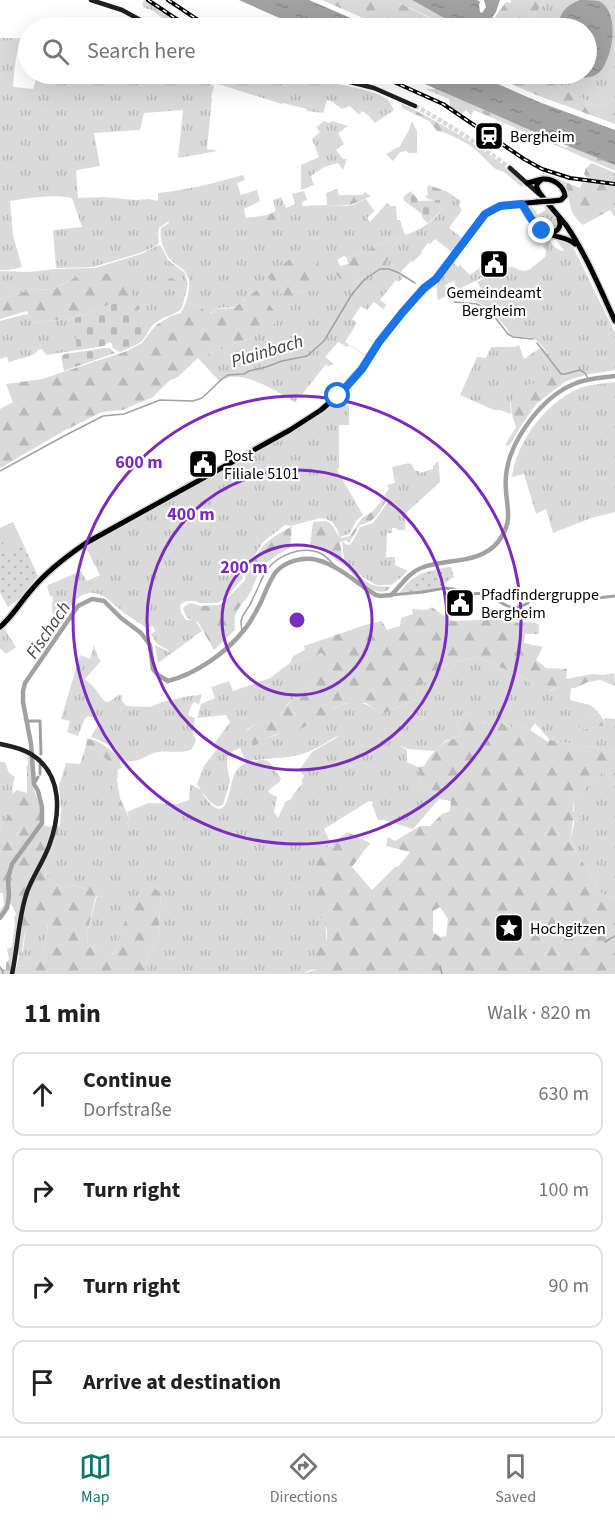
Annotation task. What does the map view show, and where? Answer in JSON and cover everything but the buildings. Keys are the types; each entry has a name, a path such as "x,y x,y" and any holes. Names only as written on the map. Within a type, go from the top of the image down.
{"main road":[{"path":"91,0 122,10 137,18"},
{"path":"358,84 374,88 415,106"},
{"path":"510,168 543,198 569,230 615,321"},
{"path":"0,627 41,578 86,543 290,430 344,390 402,313 441,271 485,214 500,206 563,199 565,194 561,186 546,179 527,183"},
{"path":"541,180 537,187 543,198"},
{"path":"524,203 536,224 550,233 557,231 560,225 553,209"},
{"path":"524,203 538,228 551,235 568,239 581,251"},
{"path":"0,744 36,758 46,768 57,794 56,824 24,904 12,974"}],"green space":[{"path":"144,0 149,2 173,18 163,18 142,5"},
{"path":"322,0 393,0 430,18 363,18"},
{"path":"393,0 412,0 444,18 432,18"},
{"path":"511,0 544,0 533,18 494,18 506,2 511,3"},
{"path":"544,0 615,0 615,100 599,107 553,84 597,84 597,18 533,18"},
{"path":"0,38 18,38 14,87 33,89 35,84 210,84 214,86 207,149 218,151 178,158 183,110 144,113 140,130 94,133 100,166 77,170 78,198 103,197 158,201 158,193 201,186 243,175 245,180 237,183 241,195 257,190 260,201 244,209 246,218 244,223 276,212 273,200 281,197 286,208 295,204 292,194 304,191 307,200 302,202 302,206 346,206 366,199 375,212 367,218 370,222 387,203 396,206 397,220 400,220 405,235 430,222 442,210 440,200 455,197 461,201 459,206 462,210 449,228 463,239 453,253 435,239 430,244 428,243 422,253 399,274 403,277 399,282 396,280 380,300 387,305 383,309 374,302 367,310 361,306 352,319 357,323 345,342 366,354 373,344 370,340 368,341 370,339 374,344 367,357 349,345 347,347 338,342 325,357 334,364 328,366 326,364 301,396 298,394 296,403 269,387 248,379 237,377 220,382 198,358 258,335 244,299 234,307 216,309 207,314 202,308 186,302 188,277 168,257 161,241 161,228 169,221 159,228 159,243 140,253 93,267 56,268 53,230 82,227 72,198 49,196 10,201 13,236 22,267 0,270","holes":["401,236 387,253 379,267 362,280 358,280 333,262","313,250 309,289 296,294"]},
{"path":"218,84 334,84 375,93 389,101 394,110 375,123 362,111 359,115 350,106 342,109 327,100 323,113 282,104"},
{"path":"511,84 553,84 599,107 615,100 615,124"},
{"path":"425,89 436,89 530,130 542,138 609,162 615,165 615,171 474,110 471,116 466,110 462,114 450,107 449,99"},
{"path":"401,103 450,129 481,149 524,183 522,187 504,172 495,169 466,143 437,131 429,121 402,108"},
{"path":"324,121 348,126 338,133 344,144 336,150 343,159 347,159 343,170 338,163 324,167 311,176 314,185 301,190 301,165 319,157 312,139 320,132 316,127"},
{"path":"412,121 417,131 417,153 400,152 393,161 386,154 400,146"},
{"path":"592,163 615,173 615,217 610,210 583,225 572,211 566,185 542,173 580,188 582,183 587,183 588,180 584,174 586,168"},
{"path":"428,185 446,191 455,197 447,202 428,199 425,196 428,195"},
{"path":"337,189 339,195 362,195 365,192 371,196 350,205 327,205 326,193"},
{"path":"411,191 419,201 440,200 442,210 428,223 423,219 421,213 403,200 404,196"},
{"path":"543,204 558,219 559,225 554,232 541,227 532,216 530,207 532,206 537,215 546,210"},
{"path":"278,209 287,210 289,215 285,218 244,224 246,218 267,215"},
{"path":"401,236 387,253 390,255 384,267 375,270 362,280 340,279 334,271 333,262 337,259 340,266 348,264 347,258"},
{"path":"555,239 569,244 574,249 615,333 615,370 566,381 541,345 532,338 512,335 491,309 467,297 482,290 477,282 508,266 519,270 529,270 545,257 546,251 543,246 549,240 563,251"},
{"path":"159,245 168,260 185,273 188,284 183,287 171,287 181,296 182,308 151,327 140,342 120,352 109,342 104,346 46,355 42,349 37,350 30,356 9,363 7,357 0,359 0,321 29,314 34,323 79,317 108,305 82,274 53,289 29,290 0,300 0,271 29,272 95,268 141,254"},
{"path":"313,250 325,281 317,292 309,289 296,294 294,301 288,303 267,276 297,254"},
{"path":"452,261 470,275 485,264 492,273 457,290 454,281 445,285 448,295 438,300 438,283"},
{"path":"82,274 120,275 140,308 134,316 108,305 79,317 34,323 27,311 0,319 0,300 29,290 53,289"},
{"path":"172,278 183,287 188,284 182,308 177,292 171,287 161,288 159,284"},
{"path":"257,290 280,318 274,324 258,335 198,358 153,397 123,410 102,412 0,468 0,409 13,402 6,384 42,379 127,351 142,343 156,325 181,313 186,302 211,313 216,309 234,308"},
{"path":"119,303 123,310 134,316 147,333 141,342 120,352 109,342 104,346 77,350 74,318"},
{"path":"519,345 524,359 540,348 551,374 548,383 510,403 511,414 494,410 460,395 477,357 486,358 491,347"},
{"path":"541,347 552,358 566,381 536,404 509,446 505,445 516,427 511,411 513,397 528,384 547,383 551,374"},
{"path":"109,348 115,353 64,371 61,356"},
{"path":"615,382 615,512 591,518 553,533 546,509 536,514 524,474 512,477 519,451 544,414 566,395 587,386"},
{"path":"332,404 349,406 349,425 339,425 339,468 337,470 363,515 357,520 349,534 340,537 332,522 320,518 291,526 285,525 263,542 255,555 247,562 243,578 226,598 218,603 186,601 180,605 181,613 186,620 195,620 202,631 158,663 155,645 170,651 157,644 151,634 155,631 153,626 146,628 97,593 85,594 78,598 55,628 53,597 50,596 48,585 81,571 87,581 100,575 85,546 222,472 307,422"},
{"path":"438,461 440,482 405,514 405,530 392,528 392,533 387,533 386,557 395,557 395,565 408,571 392,585 374,584 345,562 342,542 350,545 360,527 373,523 388,502 384,495 389,489 387,485 395,483 392,467 409,463 415,471 420,473 433,469"},
{"path":"384,498 386,501 376,516 360,525 349,543 346,540 340,542 343,562 372,585 391,587 382,592 363,584 346,566 322,548 310,545 313,522 326,521 332,525 340,537 350,536 362,518 372,512"},
{"path":"13,522 38,576 19,599 8,607 0,593 0,528"},
{"path":"13,523 24,546 8,554 0,536 0,529"},
{"path":"292,526 290,548 271,559 261,570 250,594 237,611 235,630 214,650 198,622 187,618 183,609 190,603 201,606 219,605 226,600 245,580 247,566 263,546"},
{"path":"451,567 454,577 443,585 437,588 400,593 408,582 418,575"},
{"path":"432,607 453,621 504,619 519,623 521,621 536,623 539,625 539,634 525,634 524,643 543,647 536,660 546,668 567,669 566,679 614,673 615,686 600,680 575,688 559,687 543,693 535,692 528,680 478,657 456,662 443,676 443,694 440,695 430,679 418,687 417,699 382,714 366,703 347,703 331,709 327,716 294,732 261,739 253,746 246,731 260,721 261,715 283,703 286,706 300,693 325,658 322,653 290,663 293,656 305,650 304,646 382,621 387,630 400,626 401,618 413,614 412,609 427,610"},
{"path":"4,628 16,647 6,654 0,648 0,632"},
{"path":"94,645 101,661 85,679 106,702 122,695 122,701 126,706 151,707 162,702 202,694 199,704 194,702 192,704 188,715 195,718 193,732 196,741 192,749 183,752 159,752 139,760 127,761 108,745 91,737 100,721 88,716 78,736 67,732 70,721 61,719 80,655 90,659"},
{"path":"322,653 326,658 300,693 285,706 246,730 261,739 277,735 343,704 355,702 365,704 382,714 417,699 418,687 430,679 440,695 443,694 443,676 456,662 478,657 528,680 532,687 550,691 559,687 571,687 570,700 590,705 598,712 588,720 584,729 606,725 605,718 615,719 615,753 550,740 535,723 530,730 521,726 510,727 503,723 480,722 475,720 471,713 462,715 457,725 460,736 445,741 434,751 408,749 398,745 407,750 407,762 418,767 421,784 429,786 439,799 413,829 378,820 373,802 369,801 324,829 331,844 324,850 319,917 323,919 326,939 318,969 302,974 148,974 146,959 158,939 161,893 133,912 120,936 118,948 111,955 88,945 87,933 97,896 104,897 105,890 92,887 84,889 74,885 63,888 47,877 45,868 60,826 59,786 66,763 80,764 86,746 94,749 118,769 117,780 113,785 129,827 132,827 127,812 148,803 177,804 189,800 190,784 201,790 197,784 204,766 217,749 214,744 230,722 226,715 197,718 201,704 215,698 211,687 229,681 233,691 270,678 290,663","holes":["341,735 312,752 299,770 304,776 301,781 303,783 290,800 286,801 278,818 274,812 277,797 268,791 281,778 267,761 247,763 237,770 226,803 220,809 213,806 202,793 216,806 223,805 230,781 227,757 240,748 246,762 285,757 308,752"]},
{"path":"598,712 607,725 576,732 585,719 588,720"},
{"path":"471,713 481,722 494,719 510,727 521,726 548,742 550,740 615,753 615,783 602,772 574,799 573,811 581,820 573,820 570,841 602,894 615,899 615,974 302,974 318,969 315,943 327,939 323,919 319,917 312,880 315,876 314,864 324,850 347,832 370,843 352,867 372,890 395,867 399,866 410,852 386,846 388,837 395,841 420,826 430,826 442,814 450,811 451,801 439,799 429,786 421,784 418,767 424,766 435,750 447,741 460,736 457,725 462,715","holes":["440,907 448,919 446,936 440,937 433,932 433,911"]},
{"path":"87,739 92,739 109,748 120,758 121,768 118,769 94,749 86,746"},
{"path":"27,755 32,758 32,784 41,809 41,824 50,827 60,826 45,868 47,877 63,888 74,886 84,889 92,886 102,891 108,887 112,889 112,893 104,897 96,896 87,933 88,945 112,955 118,948 127,917 133,912 140,896 154,888 161,893 158,939 146,959 148,974 14,974 17,965 28,966 30,962 35,963 42,960 48,925 28,924 21,956 14,952 11,974 0,974 0,968 6,970 6,963 9,959 7,949 12,947 16,914 11,904 0,915 4,904 3,893 0,893 0,834 2,825 10,813 10,796 17,790 27,793"},
{"path":"0,762 5,762 9,773 15,777 13,794 10,796 10,813 2,825 0,834"},
{"path":"602,772 615,783 615,899 602,894 570,841 574,824 574,799"},
{"path":"117,780 120,798 133,827 130,828 111,795 113,785"},
{"path":"27,924 48,924 42,961 28,966 17,965 22,952"}],"water":[{"path":"239,0 309,0 351,18 280,18"},
{"path":"412,0 477,0 480,2 482,13 486,7 484,0 500,0 492,18 444,18"},
{"path":"580,0 599,1 611,17 613,32 611,47 603,68 597,74 597,18 560,18 571,4"},
{"path":"425,84 498,84 615,130 615,165"}],"waterway":[{"name":"Plainbach","path":"0,471 103,416 124,414 160,400 193,401 202,398 228,375 244,374 282,361 307,356 324,341 352,294 365,279 380,269 389,269 415,283"},
{"name":"Plainbach","path":"454,302 477,304 490,311 508,334 513,337 533,339"},
{"name":"Plainbach","path":"537,343 561,374 580,370 589,380"},
{"name":"Fischach","path":"0,918 7,908 8,878 12,864 42,823 42,807 34,784 23,691 25,683 78,606 92,599 104,601 141,633 150,645 153,669 168,681 200,668 229,646 247,627 275,573 294,561 317,560 341,571 376,595 391,595 416,570 472,558 498,542 507,525 508,463 520,435 529,422 550,399 562,390 584,380 615,376"},
{"path":"242,633 243,615 266,571 277,560 291,553 307,550 322,554 336,567"},
{"path":"391,595 445,588 470,594 487,593 510,607 528,603"},
{"path":"535,599 542,595 588,599 615,596"},
{"path":"26,721 40,721 41,754"},
{"path":"40,765 40,774"},
{"name":"Fischach","path":"34,784 38,777"},
{"path":"605,942 615,936"},
{"path":"440,966 442,974"},
{"path":"0,967 3,974"}],"tunnel":[{"path":"415,106 464,135 510,168"}],"railway":[{"path":"148,0 175,18"},
{"path":"168,0 195,18"},
{"path":"398,84 443,104 542,169 570,178 615,184"}],"place":[{"name":"Bergheim","path":"489,136"},
{"name":"Gemeindeamt Bergheim","path":"494,264"},
{"name":"Post Filiale 5101","path":"203,464"},
{"name":"Pfadfindergruppe Bergheim","path":"460,603"},
{"name":"Hochgitzen","path":"509,928"}],"route":[{"path":"338,396 362,369 379,342 402,313 424,288 436,279 485,214 500,206 522,204 535,225 542,231"}]}
